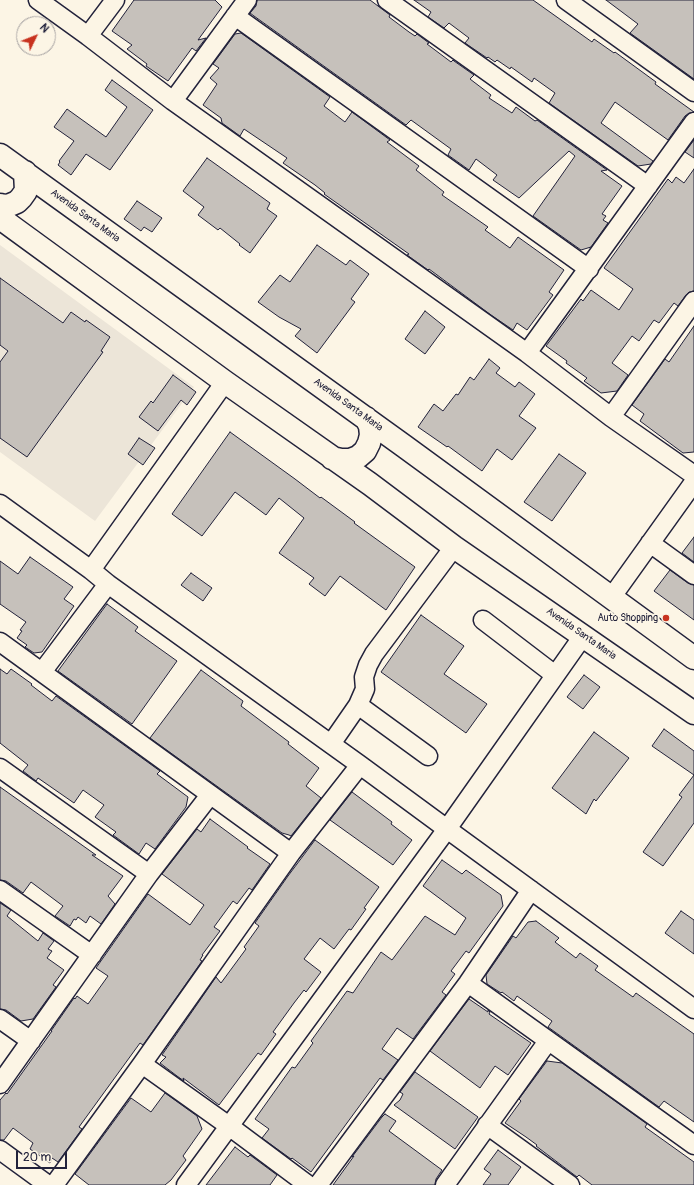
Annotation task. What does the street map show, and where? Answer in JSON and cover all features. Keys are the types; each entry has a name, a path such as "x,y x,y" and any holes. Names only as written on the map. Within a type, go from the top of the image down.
{"main road":[{"name":"Avenida Santa Maria","path":"0,155 366,418 694,658"},
{"path":"0,205 10,205 17,202 21,198 26,191 25,172"},
{"name":"Avenida Santa Maria","path":"0,218 454,546 694,713"},
{"path":"332,458 350,460 358,457 365,451 369,444 371,435 370,426 366,418"},
{"path":"370,484 366,476 366,468 368,459 372,452 379,446 387,443 396,443 404,446"}],"street":[{"path":"38,0 173,101 527,353 611,417 694,474"},
{"path":"88,36 115,0"},
{"path":"173,101 247,0"},
{"path":"387,0 648,186"},
{"path":"566,0 694,92"},
{"path":"235,16 589,269"},
{"path":"527,353 694,122"},
{"path":"611,417 694,301"},
{"path":"91,570 225,382"},
{"path":"611,598 694,482"},
{"path":"0,504 694,1009"},
{"path":"650,543 694,575"},
{"path":"331,744 358,705 365,689 364,677 374,654 454,546"},
{"path":"42,672 108,584"},
{"path":"483,620 555,675"},
{"path":"186,1185 447,829 582,636"},
{"path":"0,642 291,853"},
{"path":"358,705 428,756"},
{"path":"54,1185 142,1064 291,853 360,765"},
{"path":"0,768 150,874"},
{"path":"0,1084 150,874 210,795"},
{"path":"0,890 92,955"},
{"path":"318,1185 468,983 531,890"},
{"path":"468,983 694,1145"},
{"path":"0,1019 31,1041"},
{"path":"445,1185 548,1041"},
{"path":"142,1064 308,1185"},
{"path":"487,1126 570,1185"},
{"path":"0,1150 48,1185"}],"shaded area":[{"path":"0,245 194,387 95,521 0,452"}],"building":[{"path":"134,0 215,0 222,7 198,40 206,38 196,51 192,48 168,81 146,66 147,64 127,49 132,45 112,31"},
{"path":"257,0 370,0 409,32 415,36 417,34 429,43 427,44 451,62 453,60 474,75 470,79 491,95 489,98 512,113 516,107 535,121 537,120 607,170 601,171 622,186 602,214 606,216 603,220 608,223 591,247 581,250 533,216 575,156 569,151 519,198 493,180 497,175 476,159 469,170 448,155 451,149 411,120 406,125 250,13 256,6"},
{"path":"414,0 533,0 592,42 594,39 614,53 615,52 656,82 655,84 694,112 685,116 668,140 615,102 601,123 653,161 651,164 638,166 549,103 555,93 534,78 532,82 511,67 510,69 497,60 495,62 488,57 487,58 465,43 469,38 449,23 444,28 428,17 431,12"},
{"path":"606,0 694,0 694,79 630,33 638,24"},
{"path":"241,33 330,97 324,106 345,122 352,112 390,140 387,142 419,166 416,170 444,192 442,195 488,227 485,230 510,248 518,237 564,270 549,292 553,295 527,330 517,323 513,330 491,315 283,163 287,158 244,129 240,136 222,123 221,118 203,105 217,84 210,78 219,68 213,64 235,34"},
{"path":"112,80 153,110 110,170 86,154 71,175 58,165 60,162 59,161 74,141 54,127 67,109 106,137 127,107 105,90"},
{"path":"694,140 694,158 685,152"},
{"path":"207,158 270,203 267,209 277,216 250,253 220,228 218,230 198,215 204,207 183,191"},
{"path":"694,169 694,291 689,292 678,306 674,303 659,323 654,320 639,341 632,336 612,363 628,375 617,391 601,393 584,381 587,378 546,346 581,299 583,301 591,290 619,310 633,289 604,268 668,179 672,183 676,177 684,183"},
{"path":"137,201 162,218 152,232 144,227 141,231 124,219"},
{"path":"317,245 346,265 350,260 369,274 351,299 355,302 317,353 295,336 301,329 279,317 258,302 280,275 290,282"},
{"path":"0,278 63,323 71,312 85,322 86,320 110,337 101,351 103,352 27,457 0,438 0,362 8,351 0,345"},
{"path":"425,311 445,327 425,354 405,339"},
{"path":"694,326 694,452 683,453 640,421 644,414 632,405 665,359 669,362"},
{"path":"489,359 500,368 496,373 515,387 519,382 535,394 519,416 536,428 512,460 497,449 482,471 448,446 447,447 418,427 434,404 443,411 456,394 458,395 470,377 474,380"},
{"path":"173,375 196,392 187,405 181,400 158,431 139,417 151,401 153,403"},
{"path":"230,432 415,567 386,610 340,576 325,596 309,584 314,578 279,553 304,518 279,498 266,515 235,492 202,536 172,514"},
{"path":"139,438 155,448 143,465 128,454"},
{"path":"559,454 586,473 552,521 524,502"},
{"path":"694,537 694,562 682,553"},
{"path":"30,557 73,587 64,599 74,606 42,652 34,653 25,647 27,645 17,638 22,631 20,630 26,622 0,604 0,561 18,574"},
{"path":"670,570 688,583 694,585 694,620 654,591"},
{"path":"191,573 212,588 203,601 181,585"},
{"path":"107,604 138,627 135,631 177,661 132,724 58,671"},
{"path":"421,615 464,646 444,674 487,704 466,733 381,672"},
{"path":"0,669 7,674 11,669 52,701 56,696 160,771 157,774 188,797 186,807 155,849 146,843 139,854 113,835 116,832 95,817 104,805 83,790 74,803 38,778 36,781 23,771 28,765 0,743"},
{"path":"201,670 243,701 241,706 289,742 288,744 319,768 306,786 321,798 291,836 282,833 150,738"},
{"path":"584,675 600,687 583,709 567,697"},
{"path":"664,729 694,751 694,775 652,746"},
{"path":"594,732 629,758 596,801 594,799 586,814 552,788"},
{"path":"694,775 694,823 663,866 643,852 682,797 679,795"},
{"path":"0,787 123,876 108,896 115,904 101,924 90,916 86,923 78,917 76,920 74,919 70,926 55,916 63,906 31,882 23,893 6,881 0,880"},
{"path":"352,792 392,822 391,824 412,840 393,865 330,820"},
{"path":"210,819 270,864 252,890 249,888 237,904 233,901 214,927 220,931 202,955 200,960 202,961 143,1045 140,1043 79,1127 82,1129 58,1162 52,1158 50,1163 30,1149 33,1143 13,1128 4,1140 0,1140 0,1100 6,1093 7,1094 74,998 75,999 77,996 88,1004 108,976 96,968 148,894 190,925 204,905 162,874 197,829 201,832"},
{"path":"315,840 379,887 351,930 349,929 334,949 320,938 304,959 321,972 306,992 304,990 273,1032 276,1034 261,1055 258,1053 219,1105 160,1063 166,1057 162,1055 216,977 221,983 246,949 244,947 259,926 255,923"},
{"path":"442,860 462,874 466,870 501,895 503,906 469,953 466,951 451,971 455,974 442,992 446,995 413,1039 397,1028 382,1049 398,1060 383,1080 380,1078 311,1172 262,1138 269,1129 255,1119 292,1067 295,1068 313,1043 311,1041 347,991 353,993 381,952 392,960 425,916 455,935 466,918 423,886"},
{"path":"0,903 11,910 7,916 38,941 43,933 54,941 48,949 52,951 47,958 64,970 53,985 56,987 33,1019 21,1021 6,1010 0,1009"},
{"path":"681,911 694,920 694,954 665,933"},
{"path":"536,921 559,938 555,942 576,958 580,953 598,966 595,970 633,997 636,993 694,1034 694,1122 664,1101 659,1107 548,1027 552,1021 517,996 514,1001 502,992 501,993 487,984 486,975 513,936 516,938 528,922"},
{"path":"469,999 488,1012 488,1010 490,1012 489,1014 531,1043 508,1075 495,1066 480,1088 430,1051"},
{"path":"547,1061 562,1063 647,1124 645,1127 694,1162 694,1185 592,1185 579,1175 577,1177 536,1146 537,1145 505,1123 521,1101 519,1099"},
{"path":"415,1072 478,1117 455,1149 394,1105 400,1100 403,1094 400,1092"},
{"path":"165,1093 197,1116 202,1129 183,1156 186,1160 171,1180 165,1185 89,1185 75,1174 131,1098 151,1112"},
{"path":"385,1114 396,1121 389,1131 442,1170 436,1179 435,1185 333,1185 354,1156 352,1157"},
{"path":"235,1147 248,1157 250,1155 277,1175 270,1185 206,1185"},
{"path":"498,1150 521,1167 508,1185 483,1185 491,1174 484,1169"}],"place":[{"name":"Auto Shopping","path":"666,618"}]}
